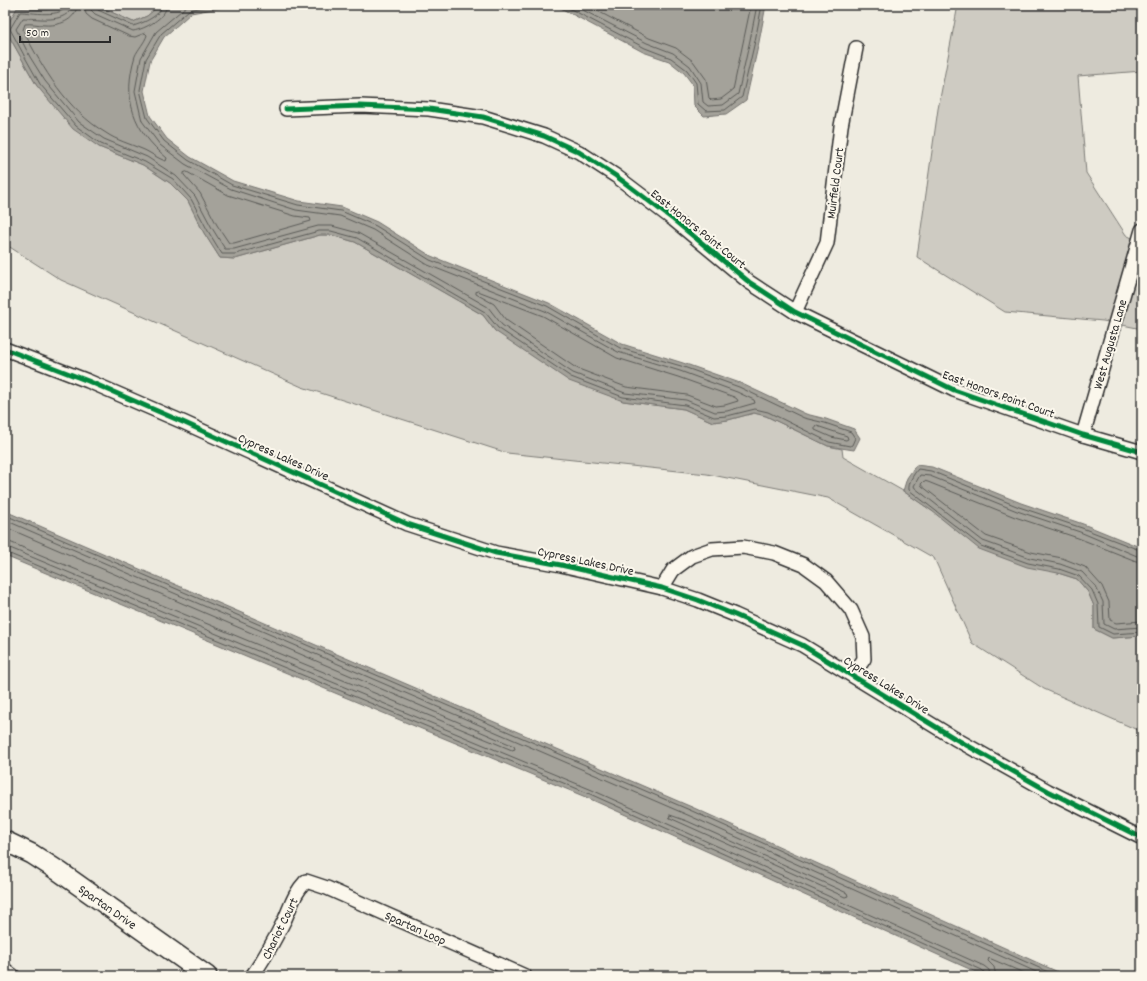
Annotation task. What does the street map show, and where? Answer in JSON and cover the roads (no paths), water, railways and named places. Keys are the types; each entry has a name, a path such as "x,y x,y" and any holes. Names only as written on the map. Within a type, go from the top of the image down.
{"street":[{"name":"Muirfield Court","path":"795,312 827,243 842,126 856,48"},
{"name":"East Honors Point Court","path":"286,109 360,106 429,109 482,117 544,136 579,152 616,176 674,220 749,282 795,312 954,390 1083,435 1142,452"},
{"name":"West Augusta Lane","path":"1083,435 1142,230"},
{"name":"Cypress Lakes Drive","path":"5,349 109,390 407,524 496,553 561,565 662,588 698,600 802,645 954,738 1048,791 1142,838"},
{"path":"662,588 673,570 692,556 712,549 743,547 774,553 804,565 826,581 851,610 863,637 864,659 854,676"},
{"name":"Spartan Drive","path":"5,841 32,854 60,872 207,976"},
{"name":"Chariot Court","path":"252,976 262,963 272,945 297,891 306,881"},
{"name":"Spartan Loop","path":"306,881 327,888 525,976"},
{"path":"5,970 14,976"}],"water":[{"path":"70,5 96,5 133,22 147,16 160,5 235,5 191,13 164,37 150,61 144,91 150,116 167,139 190,157 233,181 299,201 342,207 377,222 431,256 549,303 622,344 740,383 806,414 854,429 860,438 854,450 828,446 766,416 754,413 728,420 713,422 684,409 623,401 569,381 495,331 483,315 355,242 331,235 320,235 235,259 220,258 204,233 188,201 170,183 143,165 99,147 73,129 37,86 5,29 17,8 46,10"},
{"path":"555,5 766,5 746,100 726,114 704,116 694,106 693,85 684,73 669,61 643,52"},
{"path":"916,465 932,467 1021,503 1083,524 1142,548 1142,636 1112,638 1094,629 1094,606 1088,592 1077,579 1058,573 1027,567 979,549 932,511 903,491 907,478"},
{"path":"5,511 694,808 1067,976 985,976 588,798 5,556"}]}
